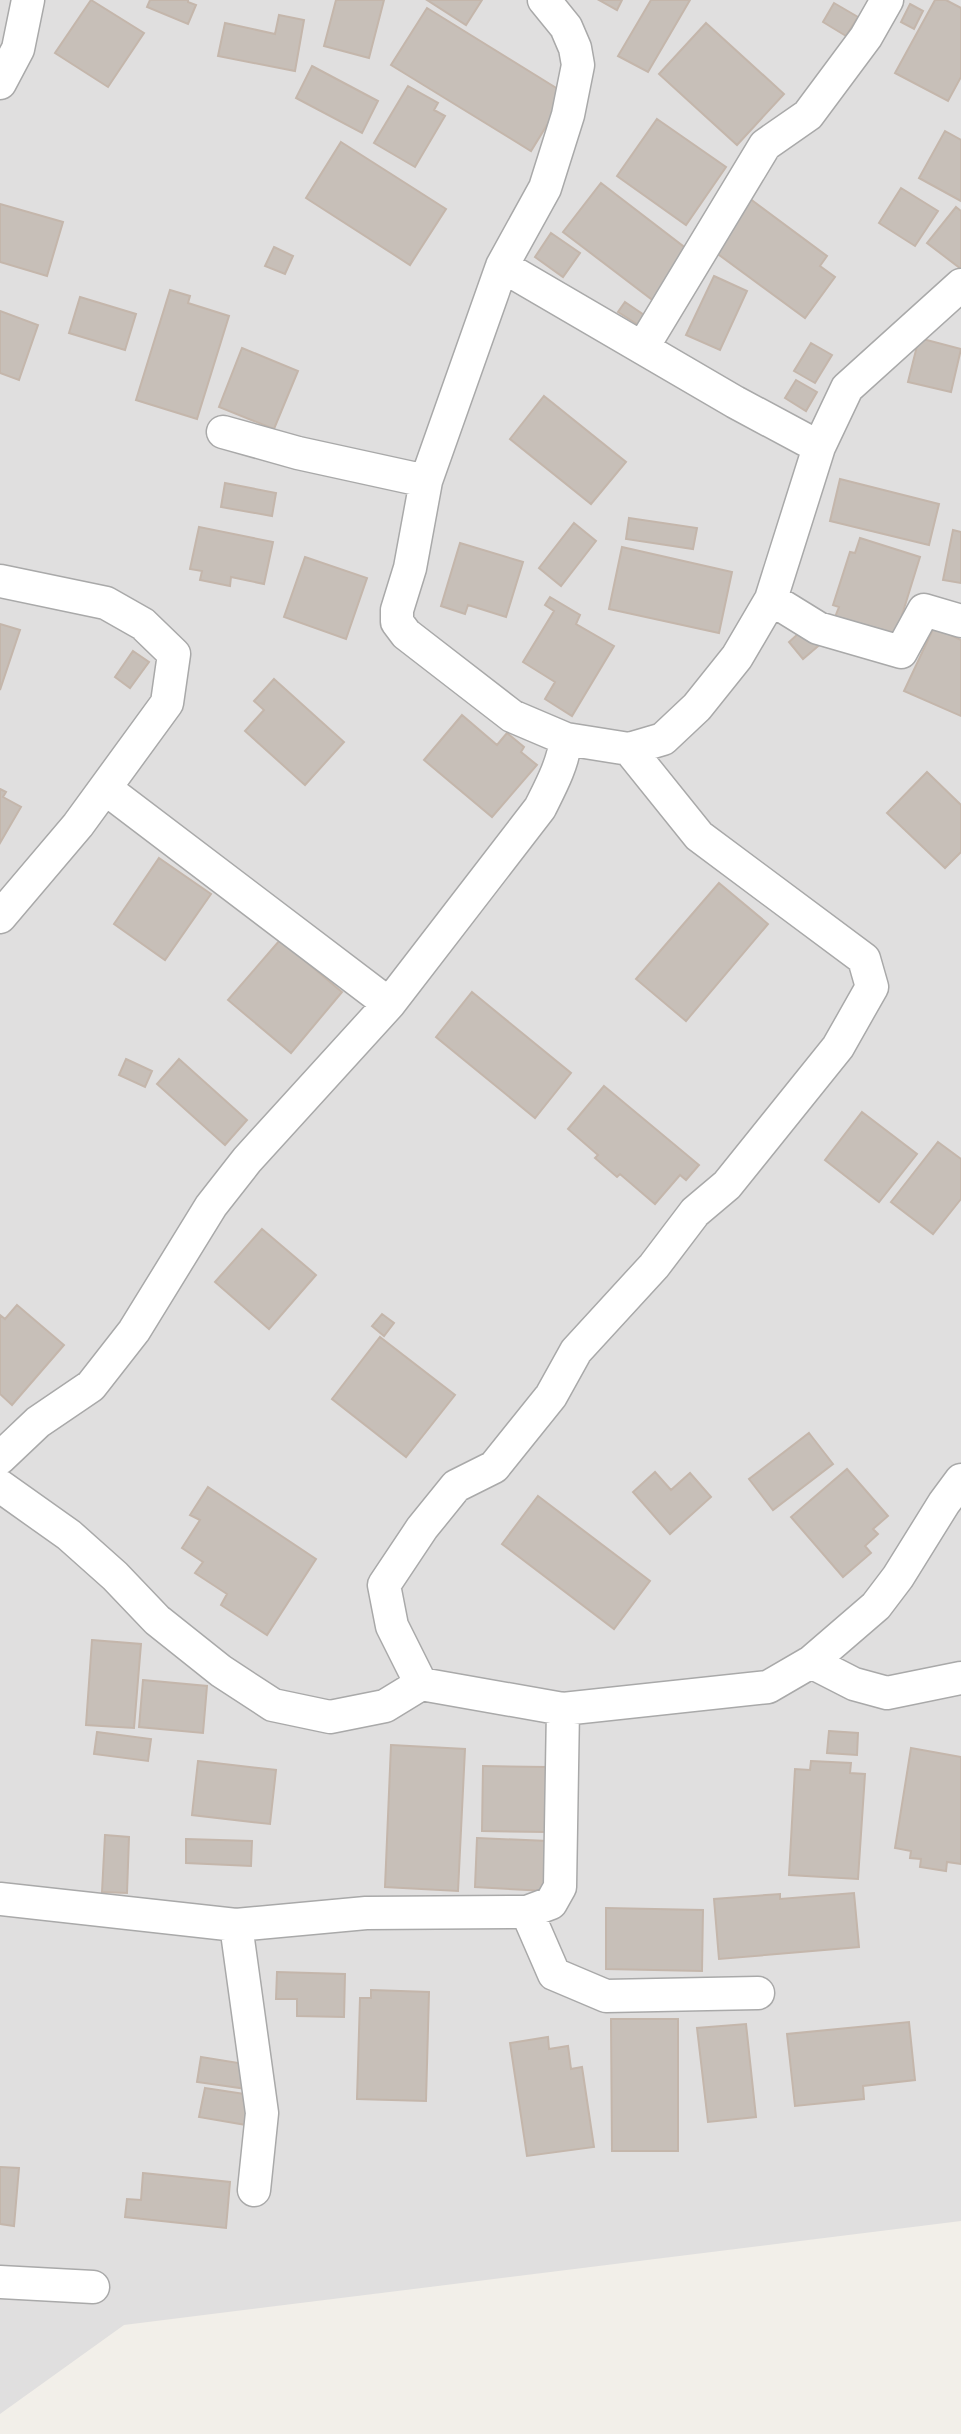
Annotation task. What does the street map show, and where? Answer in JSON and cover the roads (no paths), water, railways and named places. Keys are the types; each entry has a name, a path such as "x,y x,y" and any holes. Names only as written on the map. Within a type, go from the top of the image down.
{"street":[{"path":"0,83 18,49 28,0"},
{"path":"544,0 566,27 575,48 578,65 568,115 545,188 502,266 426,481 410,568 397,610 397,622 406,634 512,716 566,739 629,749 663,739 697,707 737,657 771,599 819,447 847,388 961,285"},
{"path":"643,347 765,145 807,115 866,37 886,0"},
{"path":"502,266 819,447"},
{"path":"223,432 298,453 426,481"},
{"path":"0,581 106,603 143,624 174,654 167,703 106,789 0,917"},
{"path":"771,599 818,628 901,652 924,610 961,621"},
{"path":"0,1458 38,1422 91,1386 134,1331 211,1206 247,1160 389,1004 540,808 556,774 566,739"},
{"path":"421,1684 392,1626 384,1585 422,1528 456,1486 494,1467 551,1396 576,1351 654,1266 695,1212 727,1185 838,1047 872,987 864,960 699,836 629,749"},
{"path":"106,789 389,1004"},
{"path":"0,1486 69,1535 168,1628 221,1671 273,1705 330,1717 385,1706 421,1684 563,1709 768,1687 811,1661 876,1606 961,1480"},
{"path":"811,1661 854,1684 887,1693 961,1678"},
{"path":"0,1899 236,1925 366,1913 527,1912 551,1903 560,1887 563,1709"},
{"path":"527,1912 554,1974 606,1996 758,1993"},
{"path":"236,1925 262,2113 254,2190"},
{"path":"0,2282 93,2287"}]}
